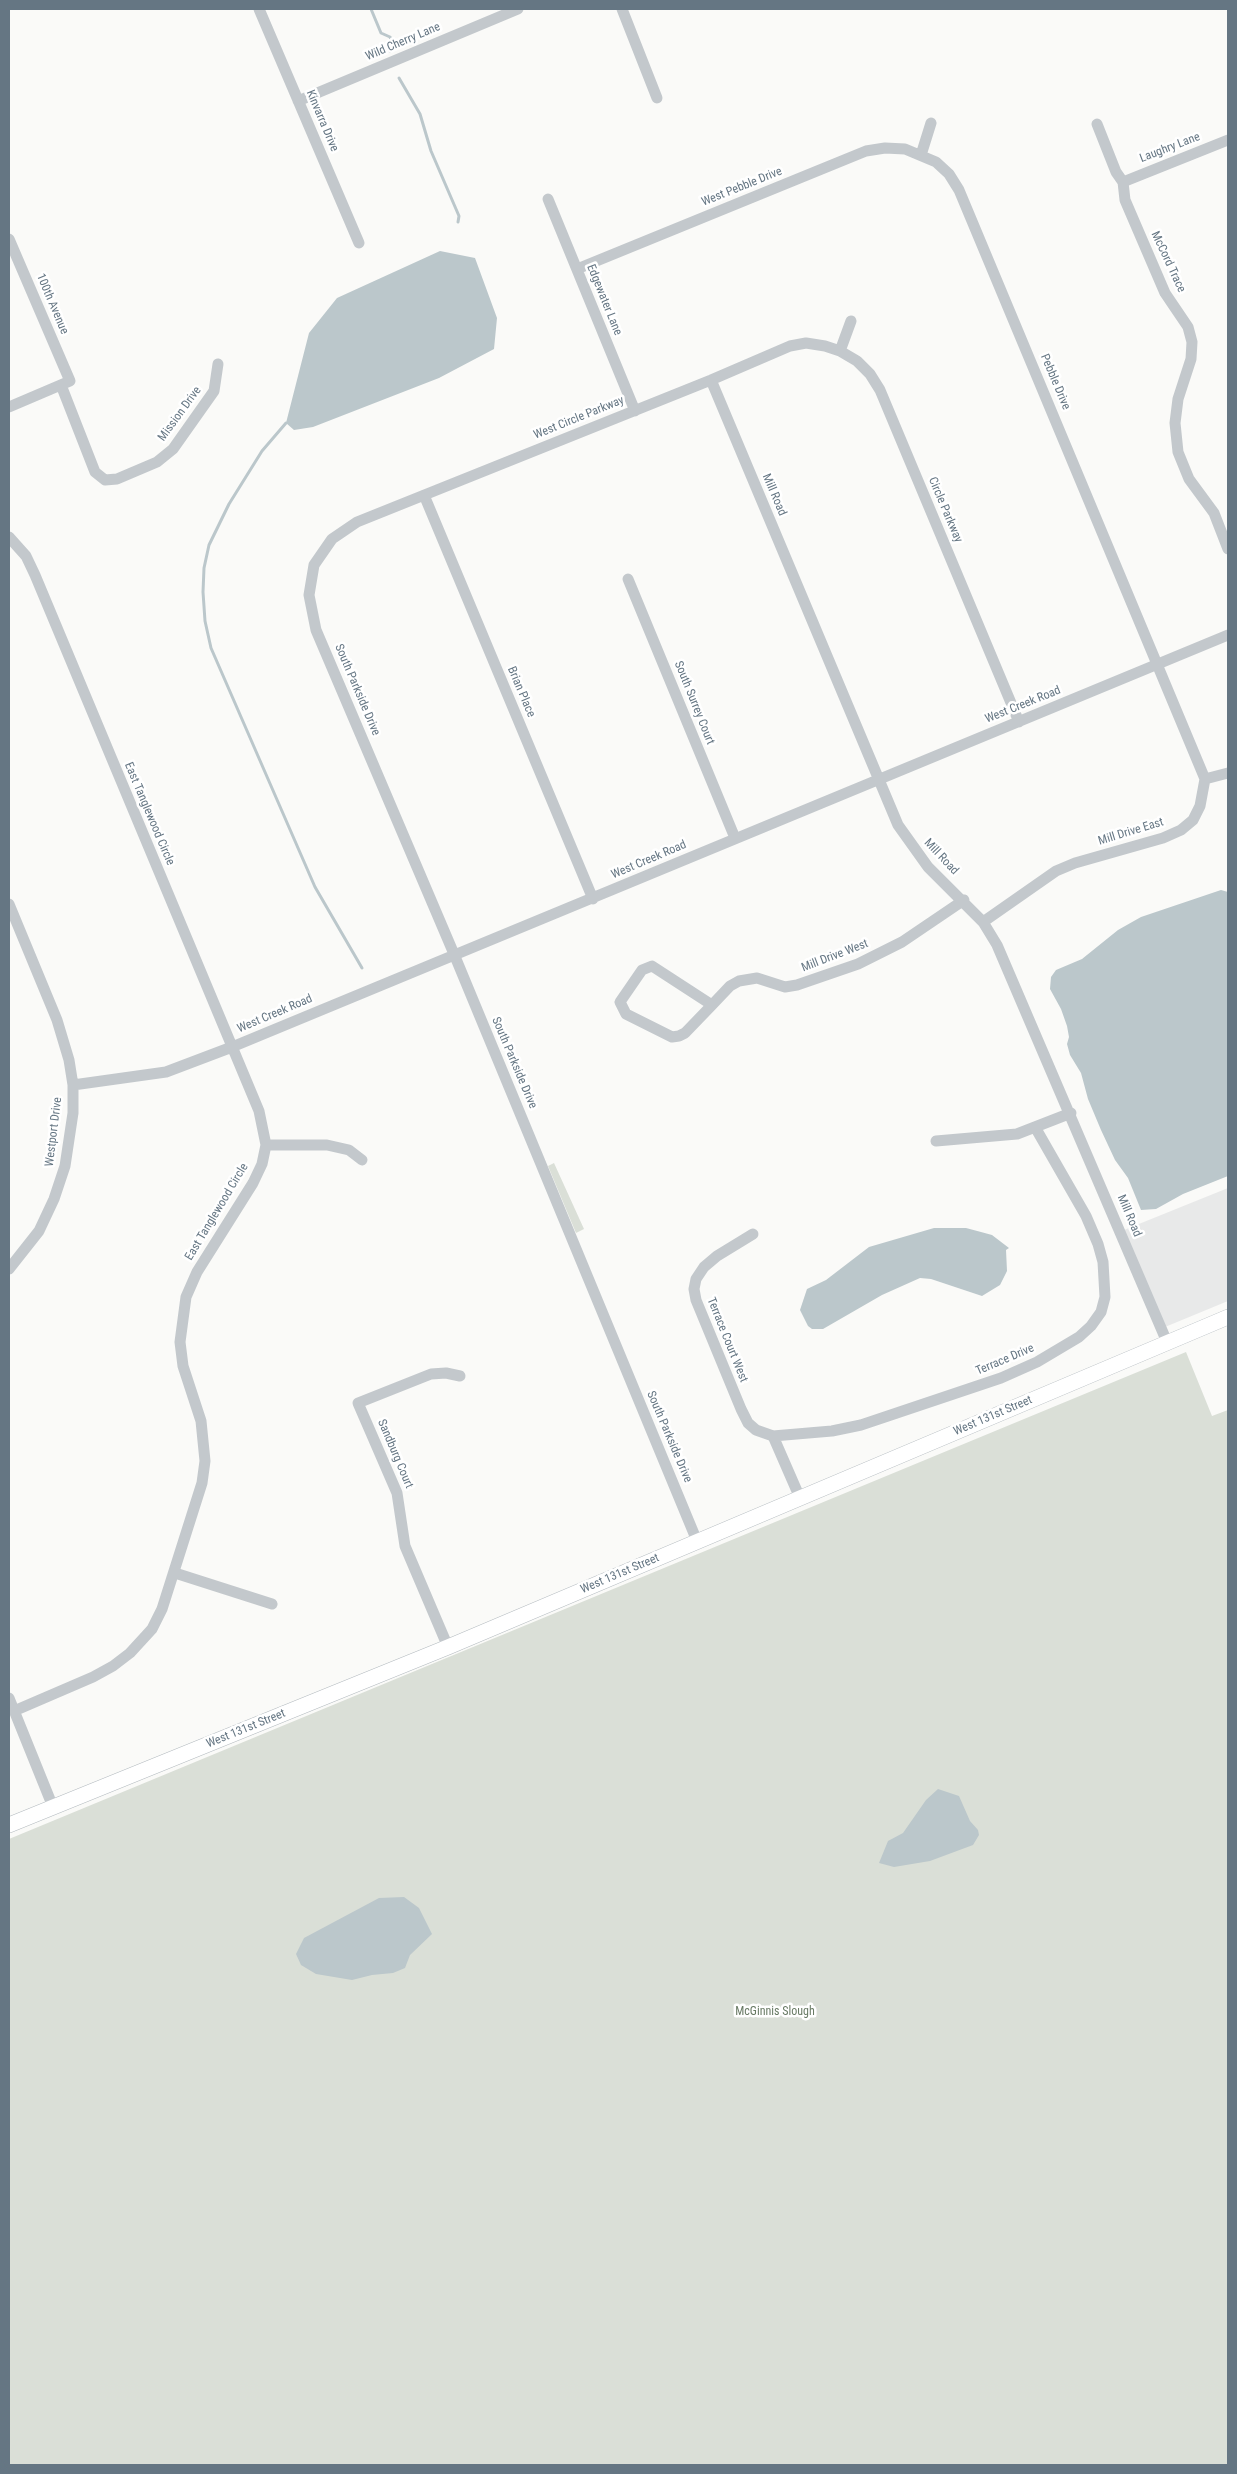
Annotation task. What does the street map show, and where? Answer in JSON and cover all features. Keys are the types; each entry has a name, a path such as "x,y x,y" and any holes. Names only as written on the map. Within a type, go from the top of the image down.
{"street":[{"name":"Kinvarra Drive","path":"259,9 359,243"},
{"name":"Wild Cherry Lane","path":"298,101 518,9"},
{"path":"622,9 657,98"},
{"path":"921,154 931,123"},
{"name":"McCord Trace","path":"1097,124 1116,172 1123,182 1125,200 1165,293 1188,327 1192,342 1191,360 1178,399 1175,423 1178,452 1190,479 1214,513 1228,549"},
{"name":"Laughry Lane","path":"1123,182 1228,140"},
{"name":"West Pebble Drive","path":"577,269 866,151 885,148 921,154"},
{"name":"Pebble Drive","path":"921,154 936,162 949,174 959,190 1159,664"},
{"name":"Edgewater Lane","path":"548,200 634,410"},
{"name":"100th Avenue","path":"9,239 66,383"},
{"path":"840,351 851,321"},
{"name":"West Circle Parkway","path":"332,539 357,522 711,380 790,346 806,343 840,351"},
{"name":"Circle Parkway","path":"840,351 857,361 870,374 880,390 1019,722"},
{"name":"Mission Drive","path":"66,383 95,472 105,480 117,480 157,462 174,449 214,391 218,364"},
{"name":"Mill Road","path":"711,380 898,825 928,867 964,900 983,922 998,945 1071,1113 1166,1342"},
{"path":"9,407 66,383"},
{"name":"Brian Place","path":"424,495 593,898"},
{"name":"East Tanglewood Circle","path":"9,537 26,556 35,575 259,1111 266,1145 262,1164 253,1183 197,1272 186,1297 180,1342 183,1366 201,1420 206,1461 202,1483 175,1573 152,1629 130,1653 93,1677 14,1712"},
{"name":"South Parkside Drive","path":"332,539 314,565 310,580 309,594 316,630 454,954 697,1541"},
{"name":"South Surrey Court","path":"628,579 735,838"},
{"name":"West Creek Road","path":"73,1085 166,1072 232,1047 1228,635"},
{"path":"1159,664 1205,779 1228,773"},
{"name":"Mill Drive East","path":"983,922 1056,871 1075,863 1163,838 1181,830 1193,820 1200,806 1205,779"},
{"name":"Mill Drive West","path":"712,1005 652,966 642,970 620,1002 626,1014 672,1037 685,1033 712,1005 730,986 739,981 757,978 785,987 797,985 858,964 902,942 964,900"},
{"name":"Westport Drive","path":"9,904 57,1020 69,1060 73,1085 73,1113 65,1166 54,1199 39,1230 9,1269"},
{"path":"936,1141 1017,1134 1071,1113"},
{"name":"Terrace Drive","path":"773,1436 832,1431 892,1417 1001,1378 1065,1346 1091,1326 1101,1312 1105,1297 1104,1262 1086,1216 1035,1127"},
{"path":"266,1145 327,1145 349,1150 362,1160"},
{"name":"Terrace Court West","path":"753,1234 717,1256 704,1267 696,1279 694,1289 696,1300 748,1423 756,1430 773,1436"},
{"name":"West 131st Street","path":"9,1825 448,1647 1228,1317"},
{"name":"Sandburg Court","path":"448,1647 405,1546 397,1493 358,1403 431,1374 446,1372 460,1376"},
{"path":"773,1436 800,1498"},
{"path":"175,1573 272,1604"},
{"path":"9,1698 53,1807"}],"shaded area":[{"path":"440,251 475,258 497,318 494,349 439,378 313,427 294,430 286,423 309,333 337,298"},
{"path":"1221,890 1228,892 1228,1176 1183,1194 1156,1209 1141,1210 1128,1178 1115,1160 1101,1130 1088,1099 1081,1073 1070,1055 1067,1044 1069,1037 1067,1026 1061,1009 1050,989 1051,977 1056,970 1082,959 1118,930 1141,917"},
{"path":"1228,1188 1228,1301 1165,1327 1124,1230"},
{"path":"934,1228 966,1228 992,1235 1009,1248 1006,1250 1007,1271 1000,1285 982,1296 931,1279 920,1278 882,1295 823,1329 812,1329 808,1326 800,1310 807,1289 826,1280 869,1247"},
{"path":"938,1789 959,1796 970,1821 978,1830 979,1835 973,1845 930,1861 894,1867 879,1863 888,1841 903,1833 926,1800"},
{"path":"404,1897 419,1908 432,1934 410,1955 405,1968 393,1973 372,1975 352,1980 316,1974 301,1965 296,1954 304,1938 379,1898"}],"green space":[{"path":"554,1163 584,1229 576,1233 548,1166"},
{"name":"McGinnis Slough","path":"1186,1352 1212,1416 1228,1410 1228,2465 9,2465 9,1839"}],"waterway":[{"path":"371,9 381,33 390,37 393,43 390,51"},
{"path":"399,78 420,114 431,151 459,216 458,222"},
{"path":"286,423 262,451 229,504 209,545 204,568 205,621 211,648 315,887 362,968"}]}
